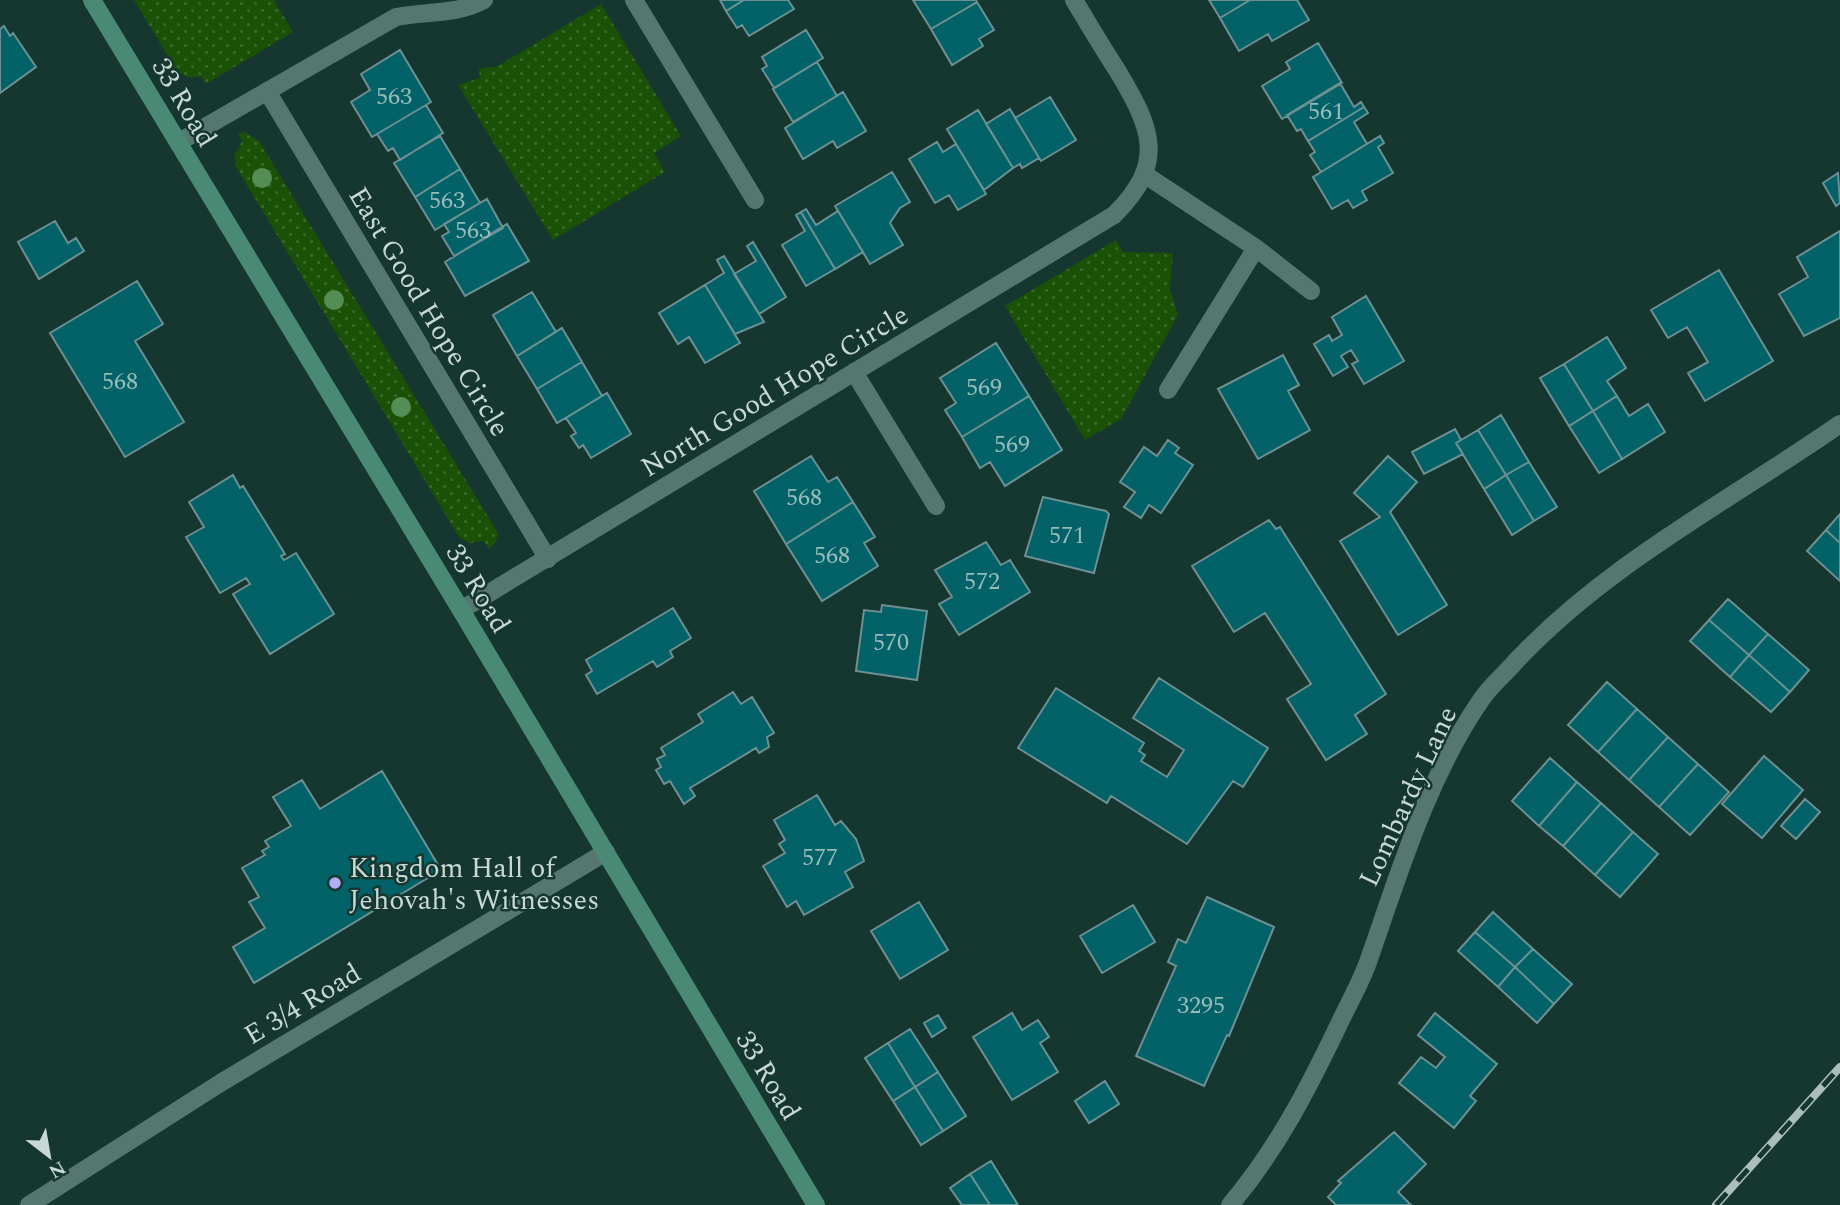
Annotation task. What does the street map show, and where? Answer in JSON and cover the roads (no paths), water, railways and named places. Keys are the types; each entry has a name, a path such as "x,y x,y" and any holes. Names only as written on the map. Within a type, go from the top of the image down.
{"main road":[{"name":"33 Road","path":"92,0 461,610 816,1205"}],"street":[{"path":"179,142 396,18 422,12 452,10 484,0"},
{"path":"634,0 755,200"},
{"path":"1074,0 1140,108 1148,130 1149,152 1144,174 1256,248 1311,291"},
{"name":"East Good Hope Circle","path":"267,91 548,559"},
{"name":"North Good Hope Circle","path":"461,610 1114,215 1135,195 1144,174"},
{"path":"1168,390 1256,248"},
{"path":"854,372 936,506"},
{"name":"Lombardy Lane","path":"1230,1205 1254,1177 1289,1121 1332,1038 1367,964 1387,901 1439,776 1481,699 1536,640 1598,586 1840,424"},
{"name":"E 3/4 Road","path":"29,1205 222,1082 606,852"}],"railway":[{"path":"1716,1205 1840,1067"}],"place":[{"name":"Kingdom Hall of Jehovah's Witnesses","path":"335,883"}]}
